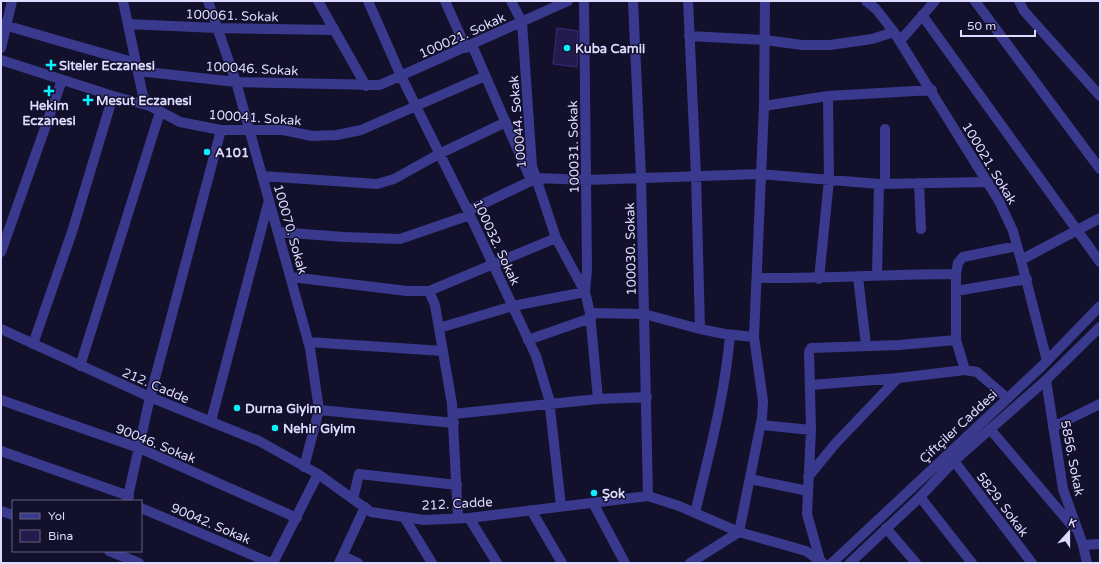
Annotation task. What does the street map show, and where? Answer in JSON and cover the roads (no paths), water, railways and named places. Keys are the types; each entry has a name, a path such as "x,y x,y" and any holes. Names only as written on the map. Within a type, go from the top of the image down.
{"street":[{"path":"1,48 4,24 12,1"},
{"path":"123,1 143,96 150,106"},
{"name":"100070. Sokak","path":"208,1 216,28 236,82 308,342 320,410 304,467"},
{"path":"318,1 366,86"},
{"name":"100032. Sokak","path":"368,1 401,76 469,213 536,356 550,404 561,506"},
{"path":"445,1 486,76 506,122 534,179"},
{"name":"100044. Sokak","path":"511,1 522,22 534,179 556,238 585,292 591,316 598,399"},
{"name":"100021. Sokak","path":"366,86 380,85 568,1"},
{"name":"100031. Sokak","path":"584,1 587,269 585,292"},
{"name":"100030. Sokak","path":"633,1 641,177 648,496"},
{"path":"688,1 688,36 696,175 700,329"},
{"path":"690,563 739,532 761,425 763,401 754,337 764,106 765,1"},
{"name":"100021. Sokak","path":"866,1 876,10 897,37 932,90 999,201 1022,260 1047,361"},
{"path":"688,36 764,40 802,46 830,45 897,37 922,15 935,1"},
{"path":"975,1 1100,169"},
{"path":"1019,1 1024,11 1100,96"},
{"path":"922,15 1100,262"},
{"name":"100046. Sokak","path":"4,24 137,67 236,82 366,86"},
{"name":"100061. Sokak","path":"128,24 216,28 334,30"},
{"name":"100041. Sokak","path":"1,60 113,96 150,106 180,122 221,130 283,130 312,136 337,135 361,130 486,76"},
{"path":"1,252 62,80"},
{"path":"764,106 828,96 932,90"},
{"path":"33,344 72,232 113,96"},
{"path":"819,279 829,180 828,96"},
{"path":"80,366 160,112"},
{"path":"262,176 377,184 394,179 440,154 506,122"},
{"path":"877,275 884,129"},
{"path":"1,451 128,498 150,397 221,130"},
{"path":"278,232 344,237 400,238 469,213 534,179 586,180 696,175 760,174 882,184 988,182"},
{"path":"919,183 921,229"},
{"path":"211,421 269,200"},
{"path":"1022,260 1100,218"},
{"path":"291,277 407,291 429,291 556,238"},
{"path":"965,370 956,340 956,274 958,263 963,257 1017,246"},
{"path":"757,278 819,279 877,275 956,274"},
{"path":"858,277 866,345"},
{"path":"956,291 1027,279"},
{"path":"429,291 435,305 453,418 458,518"},
{"path":"439,328 513,306 585,292"},
{"name":"Çiftçiler Caddesi","path":"832,563 1047,361 1100,306"},
{"path":"528,340 591,316 644,314 700,329 730,335 754,337"},
{"name":"Çiftçiler Caddesi","path":"854,561 886,528 920,497 954,461 1046,380 1100,327"},
{"name":"212. Cadde","path":"1,329 150,397 259,442 318,474 372,512 424,520 469,518 648,496 695,513 739,532 806,551 822,562"},
{"path":"695,513 719,410 728,359 730,335"},
{"path":"822,562 807,514 811,430 809,352 811,348 899,345 956,340"},
{"path":"308,342 443,351"},
{"path":"811,386 965,370 977,372 1007,398"},
{"path":"808,477 835,444 898,378"},
{"name":"5856. Sokak","path":"1046,380 1062,489 1083,546 1087,563"},
{"path":"320,410 453,418 550,404 598,399 647,397"},
{"name":"90046. Sokak","path":"1,400 139,448 297,518"},
{"path":"1053,428 1100,404"},
{"path":"761,425 811,430"},
{"path":"990,429 1078,532"},
{"name":"5829. Sokak","path":"954,461 1032,563"},
{"path":"272,563 297,518 318,474"},
{"path":"354,499 359,474 457,485"},
{"path":"750,479 808,491"},
{"path":"920,497 972,563"},
{"path":"593,502 625,563"},
{"name":"90042. Sokak","path":"142,508 272,563"},
{"path":"358,563 341,559 365,508"},
{"path":"531,510 562,563"},
{"path":"1,511 12,515"},
{"path":"404,517 432,563"},
{"path":"469,518 498,563"},
{"path":"886,528 916,563"},
{"path":"1083,546 1100,544"},
{"path":"114,555 139,563"}],"place":[{"name":"Kuba Camii","path":"567,48"},
{"name":"Siteler Eczanesi","path":"51,65"},
{"name":"Hekim Eczanesi","path":"49,91"},
{"name":"Mesut Eczanesi","path":"88,100"},
{"name":"A101","path":"207,152"},
{"name":"Durna Giyim","path":"237,408"},
{"name":"Nehir Giyim","path":"275,428"},
{"name":"Şok","path":"594,493"}]}
